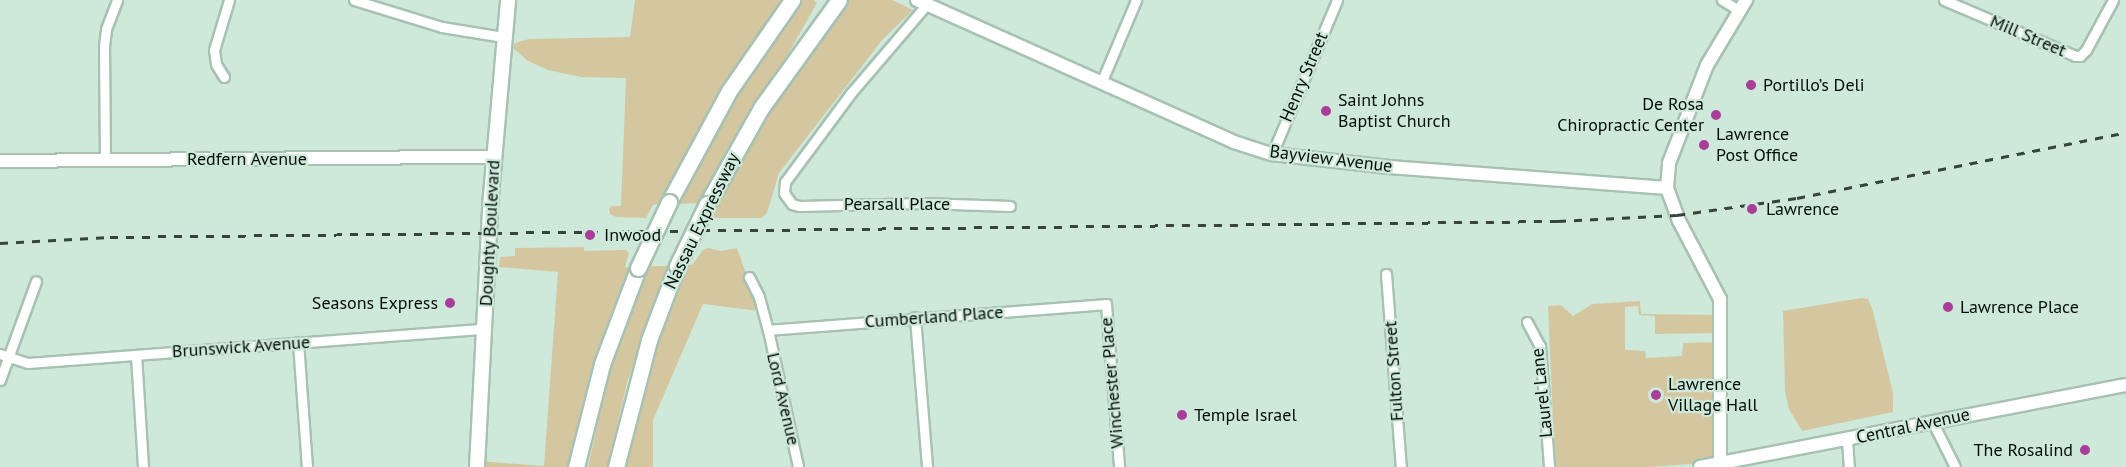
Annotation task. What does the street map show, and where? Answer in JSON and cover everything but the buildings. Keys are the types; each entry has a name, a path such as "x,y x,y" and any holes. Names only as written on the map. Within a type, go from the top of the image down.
{"highway":[{"name":"Nassau Expressway","path":"576,467 602,364 638,268 669,202 729,91 792,0"},
{"name":"Nassau Expressway","path":"616,467 649,340 677,266 707,204 761,108 839,0"}],"main road":[{"name":"Doughty Boulevard","path":"477,467 494,157 508,0"}],"street":[{"path":"105,159 104,46 106,29 117,0"},
{"path":"224,77 213,54 229,0"},
{"path":"354,0 442,27 503,36"},
{"path":"1101,83 1136,0"},
{"name":"Henry Street","path":"1272,154 1337,0"},
{"path":"1720,466 1720,298 1694,253 1667,188 1669,163 1695,92 1707,65 1743,5 1722,0"},
{"name":"Mill Street","path":"1944,0 1955,2 2074,56 2080,56 2086,50 2113,0"},
{"name":"Bayview Avenue","path":"922,2 1234,142 1272,154 1389,167 1667,188"},
{"name":"Pearsall Place","path":"922,2 785,182 786,199 799,206 924,203 1010,206"},
{"name":"Redfern Avenue","path":"0,160 494,157"},
{"name":"Fulton Street","path":"1386,274 1401,467"},
{"name":"Lord Avenue","path":"749,277 759,297 768,330 798,467"},
{"path":"0,380 4,355 36,281"},
{"name":"Winchester Place","path":"1101,305 1106,304 1119,467"},
{"name":"Cumberland Place","path":"768,330 915,317 1101,305"},
{"path":"915,317 927,467"},
{"name":"Laurel Lane","path":"1527,322 1540,346 1549,467"},
{"name":"Brunswick Avenue","path":"4,355 28,363 484,330"},
{"path":"298,342 307,467"},
{"path":"136,355 143,467"},
{"name":"Central Avenue","path":"1700,467 1720,466 1932,421 2126,385"},
{"path":"1932,421 1955,467"},
{"path":"1846,440 1849,467"}],"shaded area":[{"path":"635,0 790,0 665,204 653,205 646,218 616,217 610,214 609,208 621,206 626,78 581,77 548,70 528,61 513,48 515,43 529,39 630,37"},
{"path":"799,0 813,0 817,3 704,203 671,204 732,91"},
{"path":"845,0 892,0 913,10 883,39 779,173 767,213 762,218 712,218 718,204 711,203 751,134"},
{"path":"584,247 584,251 626,250 629,253 625,267 636,267 569,467 479,467 479,461 544,466 558,272 499,267 500,257 515,256 515,248"},
{"path":"708,248 721,251 737,248 759,311 703,304 653,420 653,467 621,467 661,330 685,265 692,265 703,250"},
{"path":"645,266 670,266 628,379 607,467 588,467 615,349"},
{"path":"1861,298 1868,299 1872,308 1893,393 1893,412 1802,431 1789,409 1785,391 1783,311"},
{"path":"1640,301 1641,314 1720,315 1719,333 1655,334 1655,316 1639,315 1638,306 1625,307 1625,350 1645,351 1646,358 1682,356 1683,343 1720,342 1715,462 1650,467 1555,467 1548,306 1561,305 1573,316 1592,304"}],"railway":[{"path":"0,243 110,237 1558,221 1677,215 1797,198 2126,132"}],"place":[{"name":"Portillo’s Deli","path":"1751,85"},
{"name":"Saint Johns Baptist Church","path":"1326,111"},
{"name":"De Rosa Chiropractic Center","path":"1716,115"},
{"name":"Lawrence Post Office","path":"1704,145"},
{"name":"Lawrence","path":"1752,209"},
{"name":"Inwood","path":"590,235"},
{"name":"Seasons Express","path":"450,303"},
{"name":"Lawrence Place","path":"1948,307"},
{"name":"Lawrence Village Hall","path":"1656,395"},
{"name":"Temple Israel","path":"1182,415"},
{"name":"The Rosalind","path":"2085,450"}]}
